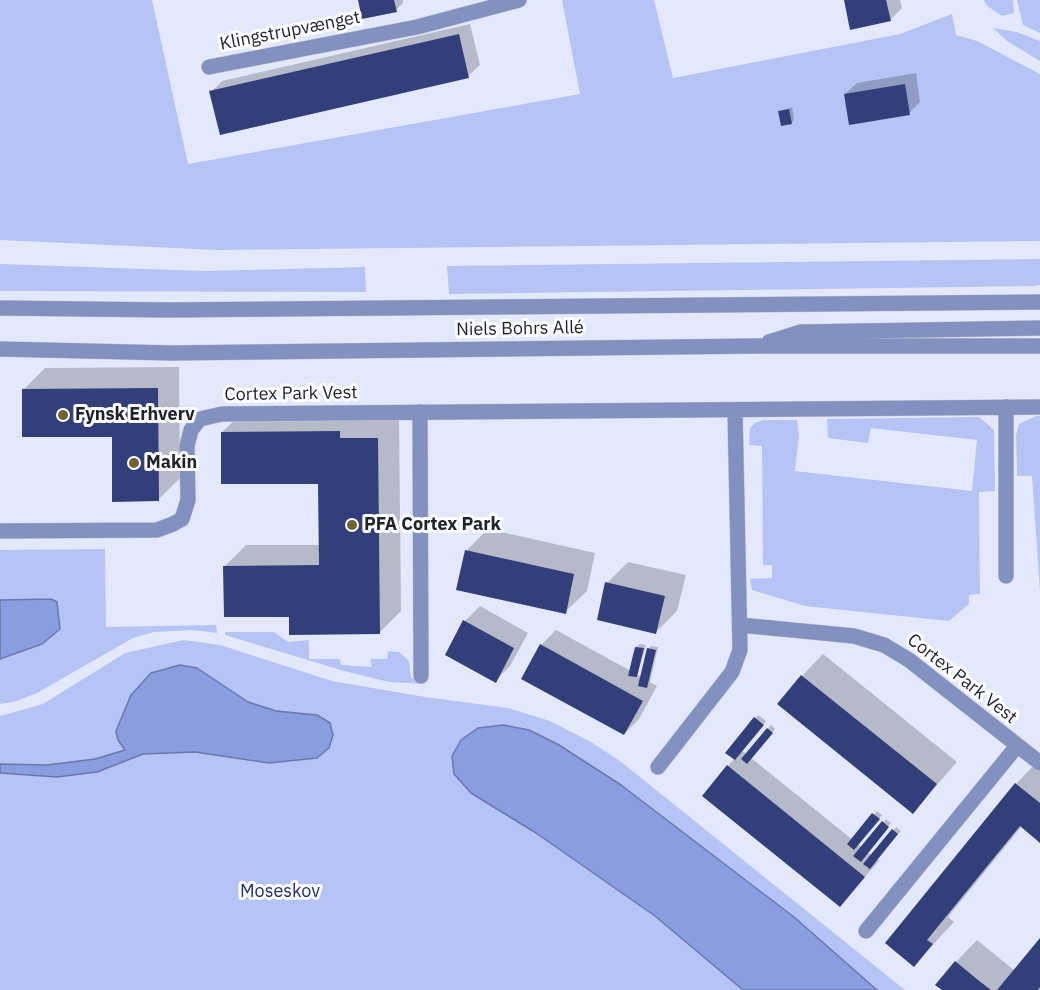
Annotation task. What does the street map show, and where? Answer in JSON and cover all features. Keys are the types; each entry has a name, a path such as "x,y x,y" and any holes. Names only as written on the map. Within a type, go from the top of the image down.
{"street":[{"name":"Klingstrupvænget","path":"209,67 417,27 519,0"},
{"name":"Niels Bohrs Allé","path":"0,308 169,310 1040,302"},
{"path":"755,346 801,332 1040,328"},
{"name":"Niels Bohrs Allé","path":"0,349 183,353 755,346 1040,346"},
{"path":"1006,407 1006,576"},
{"name":"Cortex Park Vest","path":"0,531 157,530 173,524 182,519 188,500 187,446 191,430 200,419 222,414 1040,407"},
{"path":"658,767 732,672 740,650 735,410"},
{"path":"420,412 421,676"},
{"name":"Cortex Park Vest","path":"740,625 854,636 884,645 916,665 1040,763"},
{"name":"Cortex Park Vest","path":"866,931 1017,746"}],"green space":[{"path":"0,0 152,0 188,164 580,94 562,0 654,0 673,78 900,34 952,14 956,35 977,41 1040,74 1040,241 217,250 0,240"},
{"path":"984,0 1013,0 1014,13 1002,16 986,5"},
{"path":"1017,0 1040,0 1040,33 1023,25"},
{"path":"993,28 1017,32 1040,41 1040,61 1007,41"},
{"path":"1040,259 1040,285 1035,286 449,294 447,266"},
{"path":"0,264 206,271 365,267 366,292 0,291"},
{"path":"1040,416 1040,591 1032,476 1017,476 1016,435 1019,424"},
{"path":"979,417 994,430 995,491 979,492 980,594 969,595 969,604 949,621 805,606 752,590 750,579 772,578 772,565 763,565 762,446 749,445 750,428 755,423 763,420 797,420 799,435 795,471 972,491 977,440 871,428 868,443 828,438 827,419"},
{"path":"105,549 106,627 216,625 217,633 192,630 154,632 133,638 37,693 14,702 0,704 0,550"},
{"path":"225,632 274,632 288,642 309,640 309,659 340,659 341,665 372,667 370,659 387,659 388,651 399,652 409,661 411,678 425,678 424,684 389,682 344,671 225,635"},
{"name":"Moseskov","path":"184,640 220,645 332,681 508,708 550,721 591,742 620,761 905,990 0,990 0,716 43,704 125,653"}],"shaded area":[{"path":"51,599 57,602 60,629 42,644 0,659 0,600"},
{"path":"180,665 197,668 248,702 276,711 317,715 330,723 333,735 329,748 317,758 269,763 195,752 143,754 97,772 57,777 0,773 0,764 47,765 95,759 125,750 118,740 116,731 131,695 151,673"},
{"path":"503,725 529,730 559,745 621,785 794,917 877,990 743,990 655,916 536,833 471,793 454,774 452,756 461,740 478,728"}],"building":[{"path":"358,0 394,0 397,12 362,19"},
{"path":"844,0 886,0 891,21 850,30"},
{"path":"459,34 469,78 220,135 209,91"},
{"path":"905,84 910,115 849,125 844,94"},
{"path":"789,109 792,124 781,126 778,111"},
{"path":"158,388 159,501 112,502 112,437 22,437 22,389"},
{"path":"340,431 340,438 378,438 380,634 289,635 289,617 224,617 223,566 319,565 318,484 221,484 221,432"},
{"path":"465,550 574,574 566,614 456,590"},
{"path":"605,582 665,596 656,634 597,620"},
{"path":"463,620 514,648 496,683 445,655"},
{"path":"540,644 643,701 624,735 521,679"},
{"path":"635,647 644,648 637,677 628,676"},
{"path":"647,648 656,650 647,688 638,686"},
{"path":"801,675 937,784 913,814 777,704"},
{"path":"754,717 764,725 735,760 725,753"},
{"path":"767,728 773,733 747,764 741,759"},
{"path":"727,765 865,877 840,907 702,796"},
{"path":"1015,783 1040,803 1040,843 1020,826 927,940 933,944 914,967 885,943"},
{"path":"872,813 880,819 854,850 847,844"},
{"path":"882,821 889,827 861,862 853,856"},
{"path":"892,829 898,834 870,869 863,864"},
{"path":"1040,938 1040,987 1038,990 997,990"},
{"path":"955,961 991,990 942,990 935,985"}],"place":[{"name":"Fynsk Erhverv","path":"63,415"},
{"name":"Makin","path":"134,463"},
{"name":"PFA Cortex Park","path":"352,525"}]}
